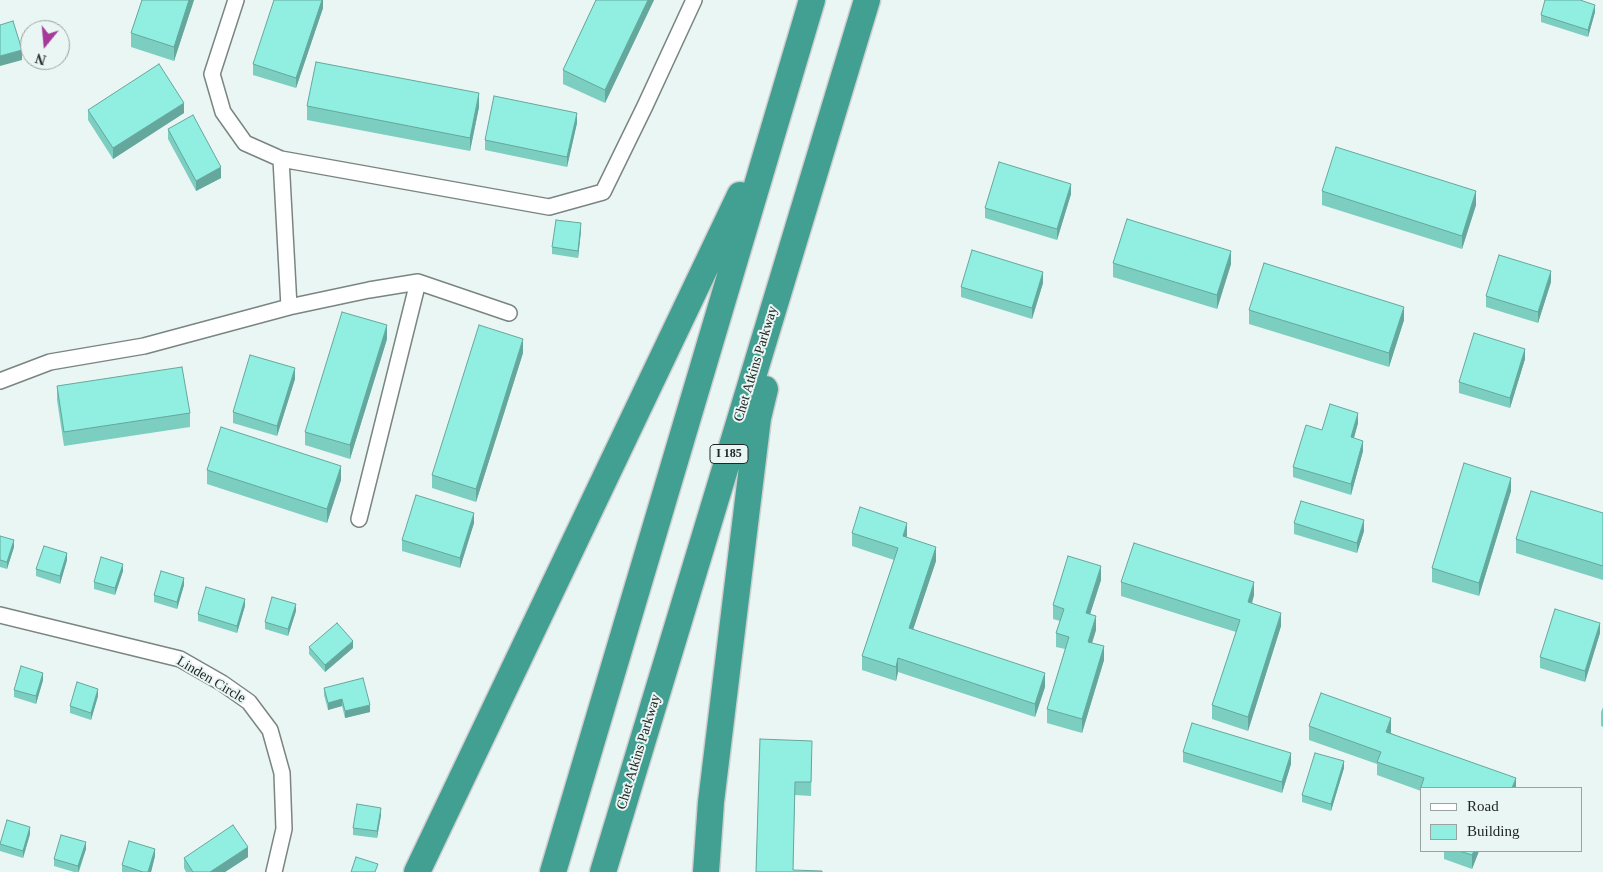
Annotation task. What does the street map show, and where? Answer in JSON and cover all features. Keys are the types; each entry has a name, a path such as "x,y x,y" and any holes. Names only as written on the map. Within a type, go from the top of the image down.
{"highway":[{"path":"553,872 812,0"},
{"name":"Chet Atkins Parkway","path":"603,872 867,0"},
{"path":"706,872 711,802 758,418 834,106"},
{"path":"417,872 774,125"}],"street":[{"path":"236,0 212,74 223,112 245,143 281,159 549,207 603,192 694,0"},
{"path":"281,159 289,308"},
{"path":"359,519 418,282"},
{"path":"0,381 50,362 144,346 289,308 369,290 418,282 509,313"},
{"name":"Linden Circle","path":"0,615 180,659 222,683 250,702 270,730 282,773 284,828 274,872"}],"building":[{"path":"142,0 189,0 174,47 131,33"},
{"path":"274,0 322,0 296,78 253,64"},
{"path":"596,0 648,0 605,90 563,70"},
{"path":"1545,0 1580,0 1595,5 1588,30 1541,15"},
{"path":"13,21 20,44 20,51 0,56 0,25"},
{"path":"316,62 479,93 470,138 307,106"},
{"path":"159,64 184,103 113,148 88,110"},
{"path":"494,96 577,113 567,157 485,140"},
{"path":"193,115 221,167 196,181 168,129"},
{"path":"1336,147 1476,191 1462,236 1322,191"},
{"path":"999,162 1071,184 1057,229 985,208"},
{"path":"1127,219 1231,251 1217,295 1113,263"},
{"path":"556,220 581,223 578,251 552,247"},
{"path":"972,250 1043,272 1032,308 961,287"},
{"path":"1499,255 1551,271 1538,312 1486,296"},
{"path":"1264,263 1404,307 1389,353 1249,310"},
{"path":"342,312 387,325 350,445 305,432"},
{"path":"479,325 523,339 476,489 432,475"},
{"path":"1474,333 1525,349 1510,398 1459,382"},
{"path":"250,355 295,368 277,426 233,412"},
{"path":"182,367 190,413 64,432 57,386"},
{"path":"1330,404 1358,413 1351,437 1363,441 1351,484 1293,467 1306,425 1322,430"},
{"path":"221,427 341,466 327,509 207,470"},
{"path":"1464,463 1511,478 1479,583 1432,568"},
{"path":"1531,491 1603,513 1603,566 1516,539"},
{"path":"416,495 474,513 460,558 402,540"},
{"path":"1301,501 1364,520 1357,543 1294,523"},
{"path":"860,507 907,523 903,536 936,547 909,628 1045,673 1035,704 898,658 896,667 862,656 898,548 852,533"},
{"path":"0,536 14,540 7,562 0,560"},
{"path":"1134,543 1254,582 1248,602 1281,613 1248,717 1212,705 1240,620 1121,582"},
{"path":"44,546 67,553 60,576 36,569"},
{"path":"1068,556 1101,566 1086,613 1096,616 1088,642 1104,646 1082,719 1047,709 1069,637 1056,633 1064,609 1053,605"},
{"path":"101,557 123,564 115,588 94,582"},
{"path":"161,571 184,578 177,602 154,595"},
{"path":"206,587 245,599 237,626 198,614"},
{"path":"272,597 296,604 288,629 265,622"},
{"path":"1555,609 1600,623 1585,671 1540,657"},
{"path":"337,623 353,641 325,665 309,647"},
{"path":"21,666 43,673 36,696 14,690"},
{"path":"363,678 370,705 345,711 342,699 328,703 324,688"},
{"path":"77,682 98,689 91,713 70,706"},
{"path":"1321,693 1391,718 1386,732 1516,778 1512,787 1421,787 1424,778 1377,762 1381,752 1309,726"},
{"path":"1192,723 1291,753 1282,782 1183,752"},
{"path":"760,739 812,741 811,782 795,782 793,870 822,872 756,872"},
{"path":"1315,753 1344,761 1331,804 1302,795"},
{"path":"357,804 381,808 377,831 353,828"},
{"path":"7,820 30,827 23,851 0,844"},
{"path":"233,825 248,847 210,872 193,872 184,858"},
{"path":"61,835 86,842 78,866 54,859"},
{"path":"129,841 155,849 148,872 122,865"},
{"path":"1462,852 1474,852 1472,855"},
{"path":"356,857 378,864 375,872 351,872"}]}
